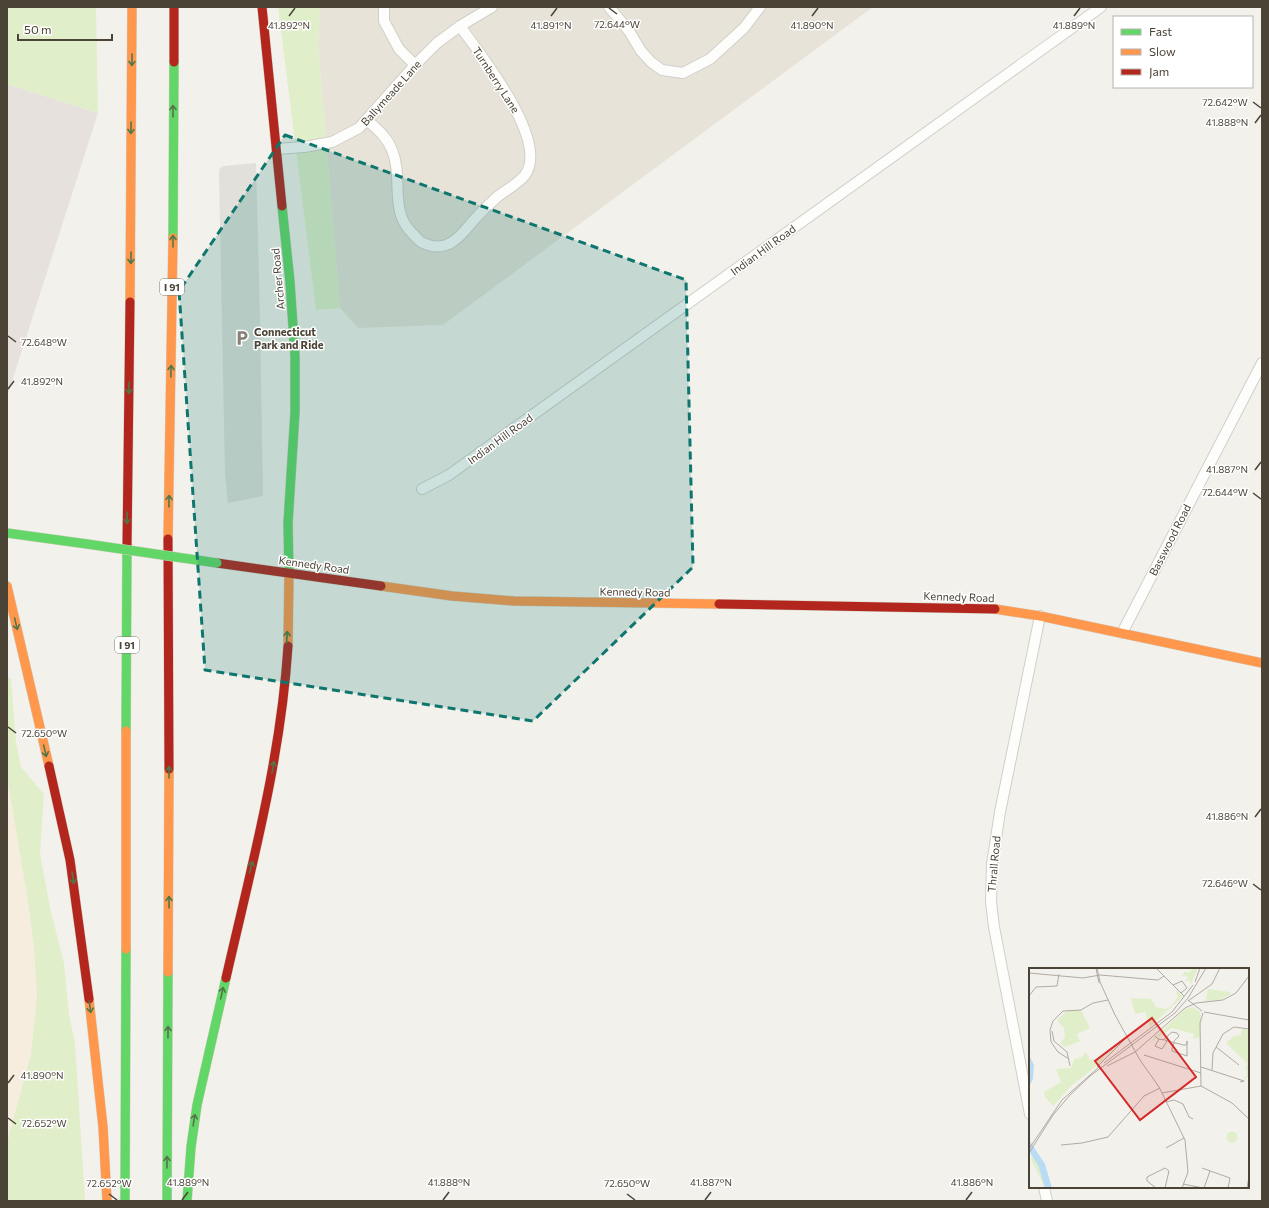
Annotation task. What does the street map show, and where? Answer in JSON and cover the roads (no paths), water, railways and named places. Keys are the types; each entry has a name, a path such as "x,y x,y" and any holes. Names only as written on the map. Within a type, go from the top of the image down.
{"main road":[{"name":"I 91","path":"125,1201 127,809 126,560 131,265 132,7"},
{"name":"I 91","path":"167,1201 169,859 168,568 173,249 174,7"},
{"name":"Archer Road","path":"187,1201 191,1147 197,1105 274,766 280,725 289,613 288,523 295,412 296,357 290,282 262,7"},
{"name":"Kennedy Road","path":"7,533 452,596 514,601 995,610 1040,616 1122,632 1262,663"},
{"path":"7,586 66,840 72,873 100,1093 107,1201"}],"street":[{"path":"384,7 384,21 399,49 415,65"},
{"name":"Ballymeade Lane","path":"277,149 304,147 332,142 359,128 415,65 437,43 460,26 492,7"},
{"path":"609,7 629,31 641,51 650,62 662,70 683,72 710,58 744,28 760,7"},
{"name":"Indian Hill Road","path":"422,489 449,475 1102,7"},
{"name":"Turnberry Lane","path":"367,120 382,134 392,150 395,163 400,213 405,225 423,243 439,247 451,244 460,236 484,208 525,174 530,163 530,147 525,128 514,105 460,26"},
{"name":"Basswood Road","path":"1122,632 1262,363"},
{"name":"Thrall Road","path":"1029,1109 994,927 991,902 992,864 1000,812 1040,616"},
{"path":"1044,1188 1047,1201"}],"place":[{"name":"Connecticut Park and Ride","path":"242,338"}]}
